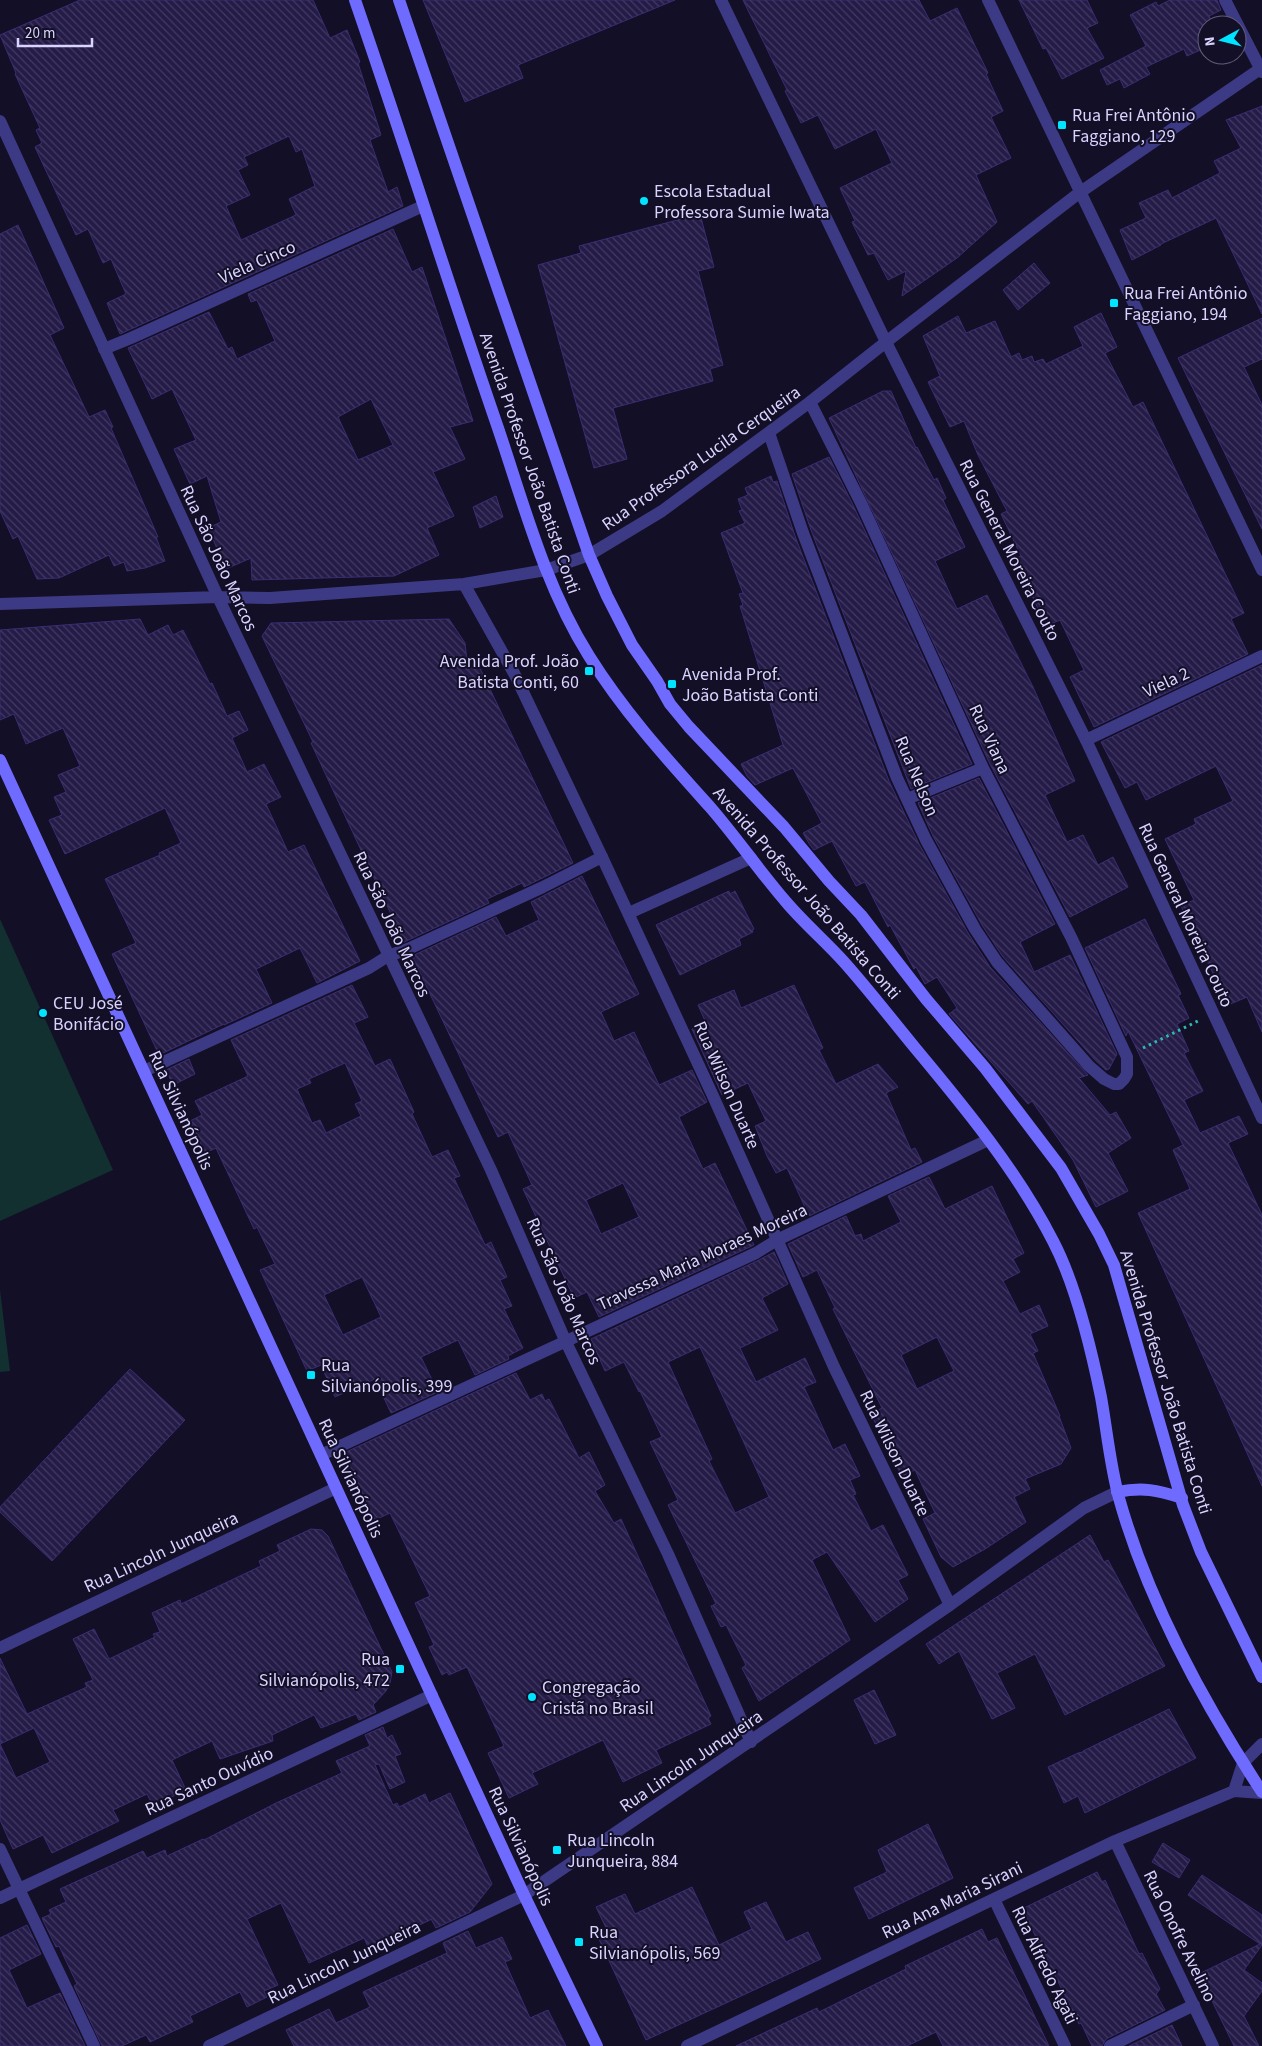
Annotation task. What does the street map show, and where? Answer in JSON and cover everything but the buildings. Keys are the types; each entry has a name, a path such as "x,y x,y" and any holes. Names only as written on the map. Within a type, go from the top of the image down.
{"main road":[{"name":"Avenida Professor João Batista Conti","path":"355,0 546,570 561,607 588,654 626,712 715,813 787,903 844,962 963,1105 1019,1184 1049,1235 1067,1274 1092,1355 1102,1401 1117,1492 1139,1562 1171,1631 1217,1720 1262,1792"},
{"name":"Avenida Professor João Batista Conti","path":"399,0 589,555 632,645 657,681 670,704 689,728 784,827 829,881 861,915 926,1000 986,1068 1061,1168 1099,1234 1114,1265 1182,1498 1201,1552 1262,1677"},
{"name":"Rua Silvianópolis","path":"0,760 524,1895 597,2046"},
{"path":"1117,1492 1147,1489 1158,1490 1182,1498"}],"street":[{"name":"Rua General Moreira Couto","path":"721,0 886,342 1086,740 1262,1118"},
{"path":"988,0 1079,193 1262,570"},
{"path":"1225,0 1261,71"},
{"name":"Rua Professora Lucila Cerqueira","path":"0,604 218,597 270,598 464,584 546,570 589,555 662,511 810,402 1079,193 1261,71"},
{"name":"Rua São João Marcos","path":"0,121 218,597 490,1170 566,1340 668,1554 751,1742"},
{"name":"Viela Cinco","path":"104,349 423,206"},
{"name":"Rua Viana","path":"810,402 861,503 983,768 1071,937 1127,1056"},
{"name":"Rua Nelson","path":"769,432 803,533 897,778 930,848 975,929 997,962 1089,1066 1104,1079 1114,1084 1119,1084 1127,1074 1127,1056"},
{"name":"Rua Wilson Duarte","path":"464,584 515,675 629,913 834,1367 950,1605"},
{"name":"Viela 2","path":"1086,740 1262,656"},
{"path":"907,799 983,768"},
{"path":"144,1071 368,968 388,956 408,949 543,887 602,857"},
{"path":"629,913 751,858"},
{"name":"Travessa Maria Moraes Moreira","path":"321,1455 756,1253 777,1240 988,1140"},
{"name":"Rua Lincoln Junqueira","path":"0,1648 336,1488"},
{"name":"Rua Lincoln Junqueira","path":"208,2046 524,1895 950,1605 1084,1508 1117,1492"},
{"name":"Rua Santo Ouvídio","path":"0,1898 432,1695"},
{"path":"1234,1791 1243,1763 1262,1744"},
{"name":"Rua Ana Maria Sirani","path":"687,2046 1115,1841 1234,1791 1262,1792"},
{"name":"Rua Onofre Avelino","path":"1115,1841 1213,2046"},
{"path":"0,1849 94,2046"},
{"name":"Rua Alfredo Agati","path":"994,1899 1065,2046"},
{"path":"1110,2046 1194,2006"}],"path":[{"path":"1127,1056 1212,1014"}],"green space":[{"path":"0,919 113,1170 0,1221"},
{"path":"0,1290 10,1371 0,1372"}],"place":[{"name":"Rua Frei Antônio Faggiano, 129","path":"1062,125"},
{"name":"Escola Estadual Professora Sumie Iwata","path":"644,201"},
{"name":"Rua Frei Antônio Faggiano, 194","path":"1114,303"},
{"name":"Avenida Prof. João Batista Conti, 60","path":"589,671"},
{"name":"Avenida Prof. João Batista Conti","path":"672,684"},
{"name":"CEU José Bonifácio","path":"43,1013"},
{"name":"Rua Silvianópolis, 399","path":"311,1375"},
{"name":"Rua Silvianópolis, 472","path":"400,1669"},
{"name":"Congregação Cristã no Brasil","path":"532,1697"},
{"name":"Rua Lincoln Junqueira, 884","path":"557,1850"},
{"name":"Rua Silvianópolis, 569","path":"579,1942"}]}
